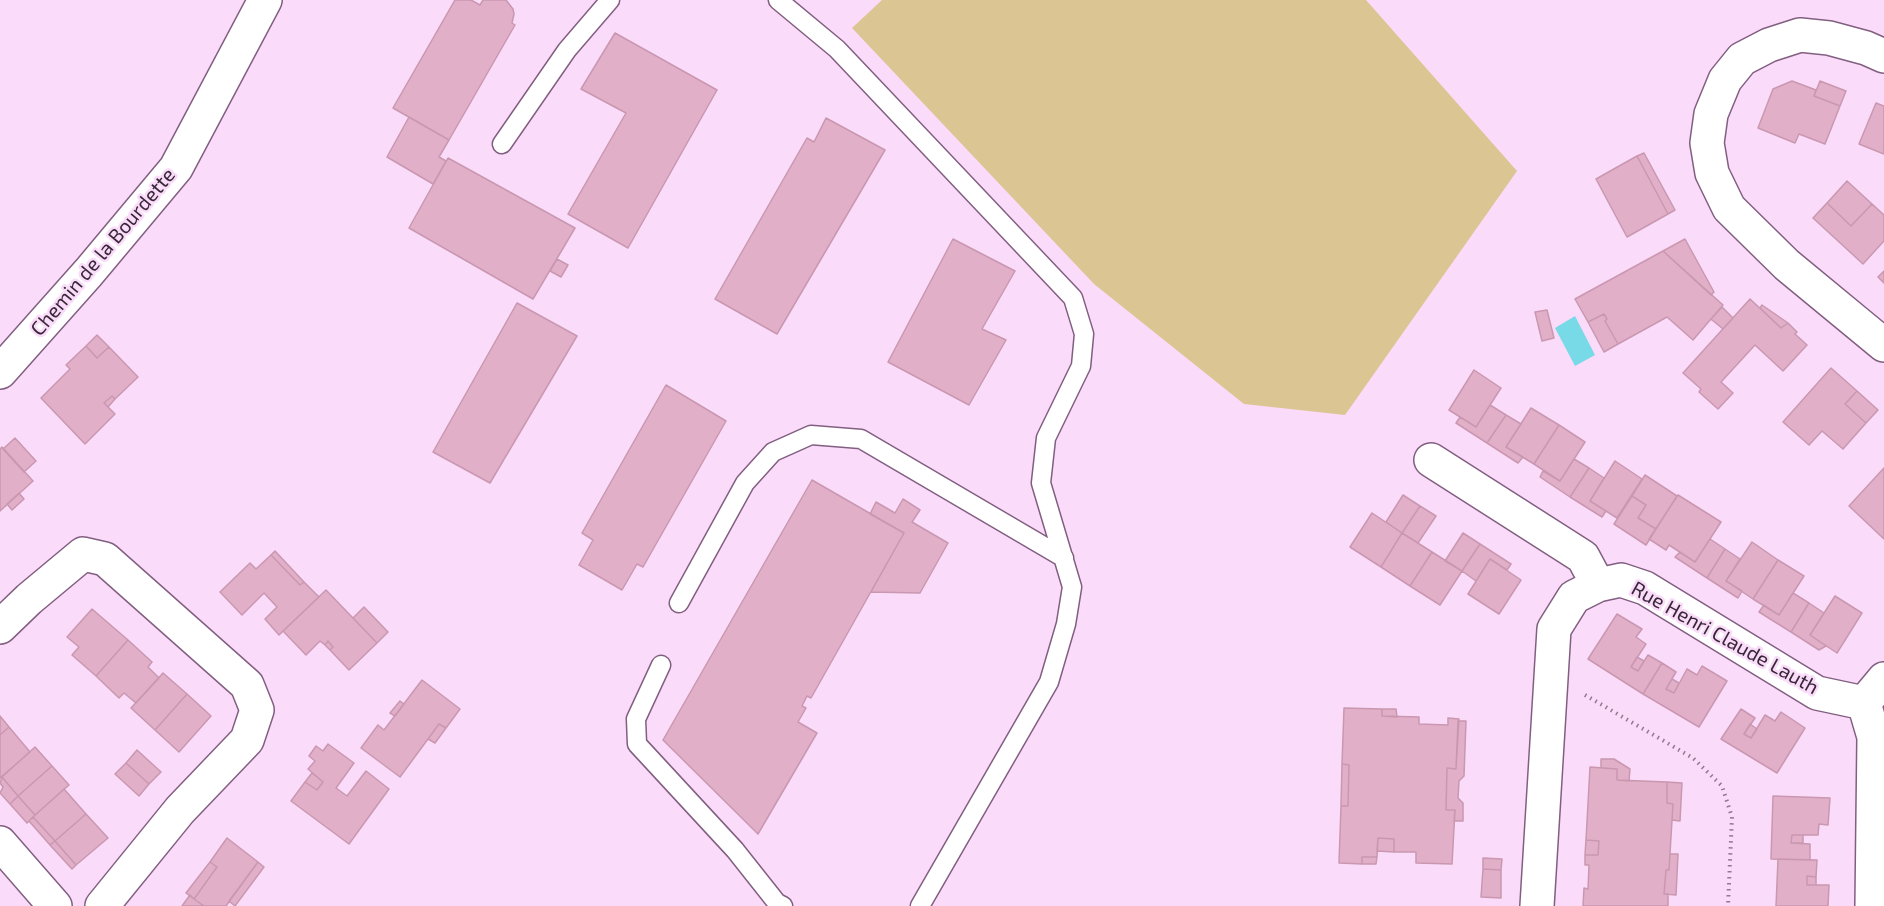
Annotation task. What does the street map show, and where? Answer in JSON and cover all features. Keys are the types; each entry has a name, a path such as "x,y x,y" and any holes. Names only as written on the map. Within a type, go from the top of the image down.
{"street":[{"name":"Chemin de la Bourdette","path":"0,372 89,272 176,168 265,0"},
{"path":"1884,56 1866,48 1829,38 1800,35 1769,45 1742,58 1725,80 1711,114 1707,143 1712,173 1729,208 1787,265 1884,345"},
{"path":"1431,460 1583,557 1598,585"},
{"path":"0,627 29,599 83,554 105,559 247,685 257,710 247,740 180,810 102,906"},
{"name":"Rue Henri Claude Lauth","path":"1537,906 1554,629 1574,597 1598,585 1621,580 1646,588 1816,693 1874,691 1872,906"},
{"path":"0,843 55,906"}],"lane":[{"path":"502,144 567,50 610,0"},
{"path":"778,0 837,49 1073,298 1084,334 1081,366 1047,438 1041,483 1072,587 1066,624 1048,682 920,906"},
{"path":"679,603 745,483 773,452 811,435 861,439 1064,558"},
{"path":"661,665 636,719 638,744 735,850 777,903 783,906"}],"path":[{"path":"1551,684 1574,689 1693,758 1722,786 1732,818 1728,906"}],"shaded area":[{"path":"882,0 1366,0 1517,171 1345,415 1244,404 1094,284 852,28"}],"water":[{"path":"1575,316 1595,355 1575,366 1555,328"}],"building":[{"path":"455,0 471,0 480,5 483,0 506,0 513,9 512,23 515,25 449,140 393,108"},
{"path":"615,33 717,90 628,248 568,214 626,113 581,89"},
{"path":"1792,81 1816,90 1814,96 1840,106 1825,144 1799,134 1795,143 1758,128 1773,89"},
{"path":"1820,81 1846,91 1840,106 1814,96"},
{"path":"1876,103 1884,106 1884,154 1859,144"},
{"path":"409,117 449,140 439,157 446,161 433,184 387,157"},
{"path":"826,118 885,150 777,334 715,299 807,138 814,142"},
{"path":"1644,153 1675,210 1668,214 1637,156"},
{"path":"1637,156 1668,214 1627,237 1596,179"},
{"path":"448,158 575,228 533,299 409,228"},
{"path":"1847,181 1872,204 1851,226 1827,203"},
{"path":"1827,203 1851,226 1872,204 1884,215 1884,241 1863,264 1813,218"},
{"path":"953,239 1015,271 982,329 1006,340 969,405 888,362"},
{"path":"1685,239 1714,292 1711,295 1663,251"},
{"path":"1663,251 1723,305 1693,340 1667,317 1618,344 1605,321 1607,319 1604,314 1588,322 1575,299"},
{"path":"557,259 568,265 561,277 550,271"},
{"path":"1884,271 1884,283 1878,277"},
{"path":"1750,299 1781,328 1788,323 1797,332 1795,334 1807,345 1783,371 1755,345 1721,382 1733,393 1718,409 1683,373"},
{"path":"517,303 577,336 490,483 433,452"},
{"path":"1762,305 1788,323 1781,328 1760,308"},
{"path":"1722,307 1733,318 1723,329 1711,319"},
{"path":"1547,310 1554,338 1542,341 1535,312"},
{"path":"1604,314 1607,319 1605,321 1618,344 1604,352 1588,322"},
{"path":"97,335 109,347 97,358 86,346"},
{"path":"86,346 97,358 109,347 138,377 115,399 112,396 104,403 115,414 85,444 41,398 70,369 66,365"},
{"path":"1831,368 1857,391 1845,404 1866,423 1843,449 1822,431 1809,445 1783,422"},
{"path":"1474,370 1501,388 1476,427 1449,410"},
{"path":"666,385 726,421 643,567 637,564 622,590 579,565 593,540 582,533"},
{"path":"1857,391 1878,410 1866,423 1845,404"},
{"path":"112,396 115,399 108,407 104,403"},
{"path":"1490,405 1506,415 1487,443 1456,423 1460,417 1476,427"},
{"path":"1531,408 1559,425 1534,464 1506,447"},
{"path":"1506,415 1521,424 1506,447 1523,457 1518,463 1487,443"},
{"path":"1559,425 1585,442 1560,481 1534,464"},
{"path":"15,438 36,461 24,472 3,449"},
{"path":"2,447 33,481 0,511 0,449"},
{"path":"1574,459 1589,468 1570,497 1540,477 1543,471 1560,481"},
{"path":"1615,461 1642,479 1617,518 1590,501"},
{"path":"1589,468 1604,478 1590,501 1606,511 1602,517 1570,497"},
{"path":"1884,468 1884,539 1849,506"},
{"path":"1645,475 1677,496 1656,529 1638,518 1646,505 1632,496"},
{"path":"812,480 904,533 811,698 807,696 802,706 806,708 798,722 817,733 758,834 663,740"},
{"path":"19,493 24,499 12,510 7,504"},
{"path":"1403,495 1420,506 1402,533 1386,522"},
{"path":"1678,495 1721,522 1695,562 1669,545 1666,550 1649,539"},
{"path":"1632,496 1646,505 1638,518 1656,529 1646,545 1614,524"},
{"path":"903,499 920,510 912,522 948,543 920,593 871,592 904,533 870,514 876,502 895,513"},
{"path":"1420,506 1436,516 1418,543 1402,533"},
{"path":"1372,513 1402,533 1381,567 1350,547"},
{"path":"1402,533 1432,552 1410,586 1381,567"},
{"path":"1463,533 1480,544 1462,571 1445,561"},
{"path":"1710,539 1725,549 1707,578 1675,557 1680,552 1695,562"},
{"path":"1752,542 1778,560 1753,599 1726,581"},
{"path":"1480,544 1511,564 1507,570 1490,559 1476,581 1462,571"},
{"path":"1725,549 1740,559 1726,581 1742,591 1738,598 1707,578"},
{"path":"275,551 304,582 300,585 271,555"},
{"path":"1432,552 1462,571 1440,605 1410,586"},
{"path":"271,555 300,585 304,582 319,597 279,635 265,619 277,607 264,593 242,615 220,592 250,563 256,569"},
{"path":"1490,559 1521,580 1499,614 1468,594"},
{"path":"1778,560 1804,576 1779,615 1753,599"},
{"path":"326,590 377,643 349,670 330,650 333,647 328,641 325,645 320,641 306,655 283,631"},
{"path":"1793,593 1809,603 1791,632 1759,612 1764,605 1779,615"},
{"path":"1835,596 1862,613 1837,653 1810,635"},
{"path":"1809,603 1824,613 1810,635 1826,646 1819,650 1791,632"},
{"path":"364,607 388,632 377,643 353,618"},
{"path":"92,609 128,640 96,676 72,655 79,647 67,637"},
{"path":"1617,614 1642,629 1636,637 1646,644 1631,667 1638,671 1648,655 1662,663 1643,694 1588,659"},
{"path":"128,640 152,662 148,667 159,678 136,703 124,693 119,698 96,676"},
{"path":"328,641 333,647 330,650 325,645"},
{"path":"1637,657 1644,661 1638,671 1631,667"},
{"path":"1662,663 1676,672 1666,689 1674,693 1687,669 1697,675 1702,666 1727,681 1699,727 1643,694"},
{"path":"163,673 187,694 155,730 131,708"},
{"path":"1672,679 1679,683 1674,693 1666,689"},
{"path":"422,680 460,709 446,728 439,724 400,777 361,748 378,725 384,730"},
{"path":"187,694 211,716 179,752 155,730"},
{"path":"400,701 404,704 395,716 390,713"},
{"path":"1344,708 1382,709 1382,716 1419,717 1419,724 1448,725 1448,718 1459,719 1456,769 1447,768 1446,810 1455,810 1452,864 1416,863 1416,852 1394,852 1394,839 1378,838 1377,857 1362,857 1362,864 1339,863 1341,806 1348,806 1349,765 1342,764"},
{"path":"1382,709 1396,709 1397,717 1382,716"},
{"path":"1741,709 1755,718 1744,734 1751,738 1765,715 1775,721 1781,712 1805,728 1777,773 1721,739"},
{"path":"0,716 9,727 0,735"},
{"path":"1458,721 1466,721 1464,776 1459,781 1458,798 1463,803 1463,821 1454,821 1455,810 1446,810 1447,768 1456,769"},
{"path":"439,724 446,728 435,743 428,739"},
{"path":"1750,724 1757,729 1751,738 1744,734"},
{"path":"9,727 30,752 0,778 0,735"},
{"path":"328,744 354,763 336,788 347,796 366,771 389,789 349,844 291,801 305,782 317,790 323,782 308,769 315,761 309,756 316,746 323,751"},
{"path":"35,747 52,766 18,796 2,777"},
{"path":"137,750 161,772 149,784 126,763"},
{"path":"1601,759 1614,759 1630,769 1629,781 1617,780 1617,769 1601,768"},
{"path":"126,763 149,784 139,796 115,774"},
{"path":"1342,764 1349,765 1348,806 1341,806"},
{"path":"52,766 69,785 35,815 18,796"},
{"path":"1590,767 1617,769 1617,780 1667,782 1667,803 1673,804 1669,870 1666,870 1664,894 1668,894 1668,906 1583,906 1584,888 1588,889 1589,865 1585,865 1585,855 1598,855 1599,841 1586,840"},
{"path":"312,773 323,782 317,790 305,782"},
{"path":"2,777 18,796 10,804 0,793 3,787 0,783"},
{"path":"1667,782 1682,783 1680,821 1672,820 1673,804 1667,803"},
{"path":"64,789 86,814 55,841 33,817"},
{"path":"18,796 35,815 27,823 10,804"},
{"path":"1773,796 1830,798 1828,825 1819,824 1818,835 1792,835 1791,843 1810,844 1810,860 1771,859"},
{"path":"86,814 108,838 76,865 55,841"},
{"path":"33,817 55,841 50,845 29,821"},
{"path":"1792,835 1803,835 1803,843 1791,843"},
{"path":"227,838 258,862 226,906 204,906 194,899 217,867 210,862"},
{"path":"1378,838 1394,839 1394,852 1377,851"},
{"path":"1586,840 1599,841 1598,855 1585,855"},
{"path":"55,841 76,865 72,869 50,845"},
{"path":"1670,854 1678,854 1676,895 1664,894"},
{"path":"1362,857 1377,857 1376,864 1362,864"},
{"path":"1483,858 1502,859 1501,870 1483,869"},
{"path":"1778,859 1817,860 1816,877 1807,876 1807,885 1829,885 1828,906 1776,906"},
{"path":"210,862 217,867 194,899 186,893"},
{"path":"258,862 264,867 235,906 229,901"},
{"path":"1483,869 1501,870 1501,898 1481,897"},
{"path":"1807,876 1816,877 1816,885 1807,885"},
{"path":"190,895 194,899 204,906 182,906"}]}
